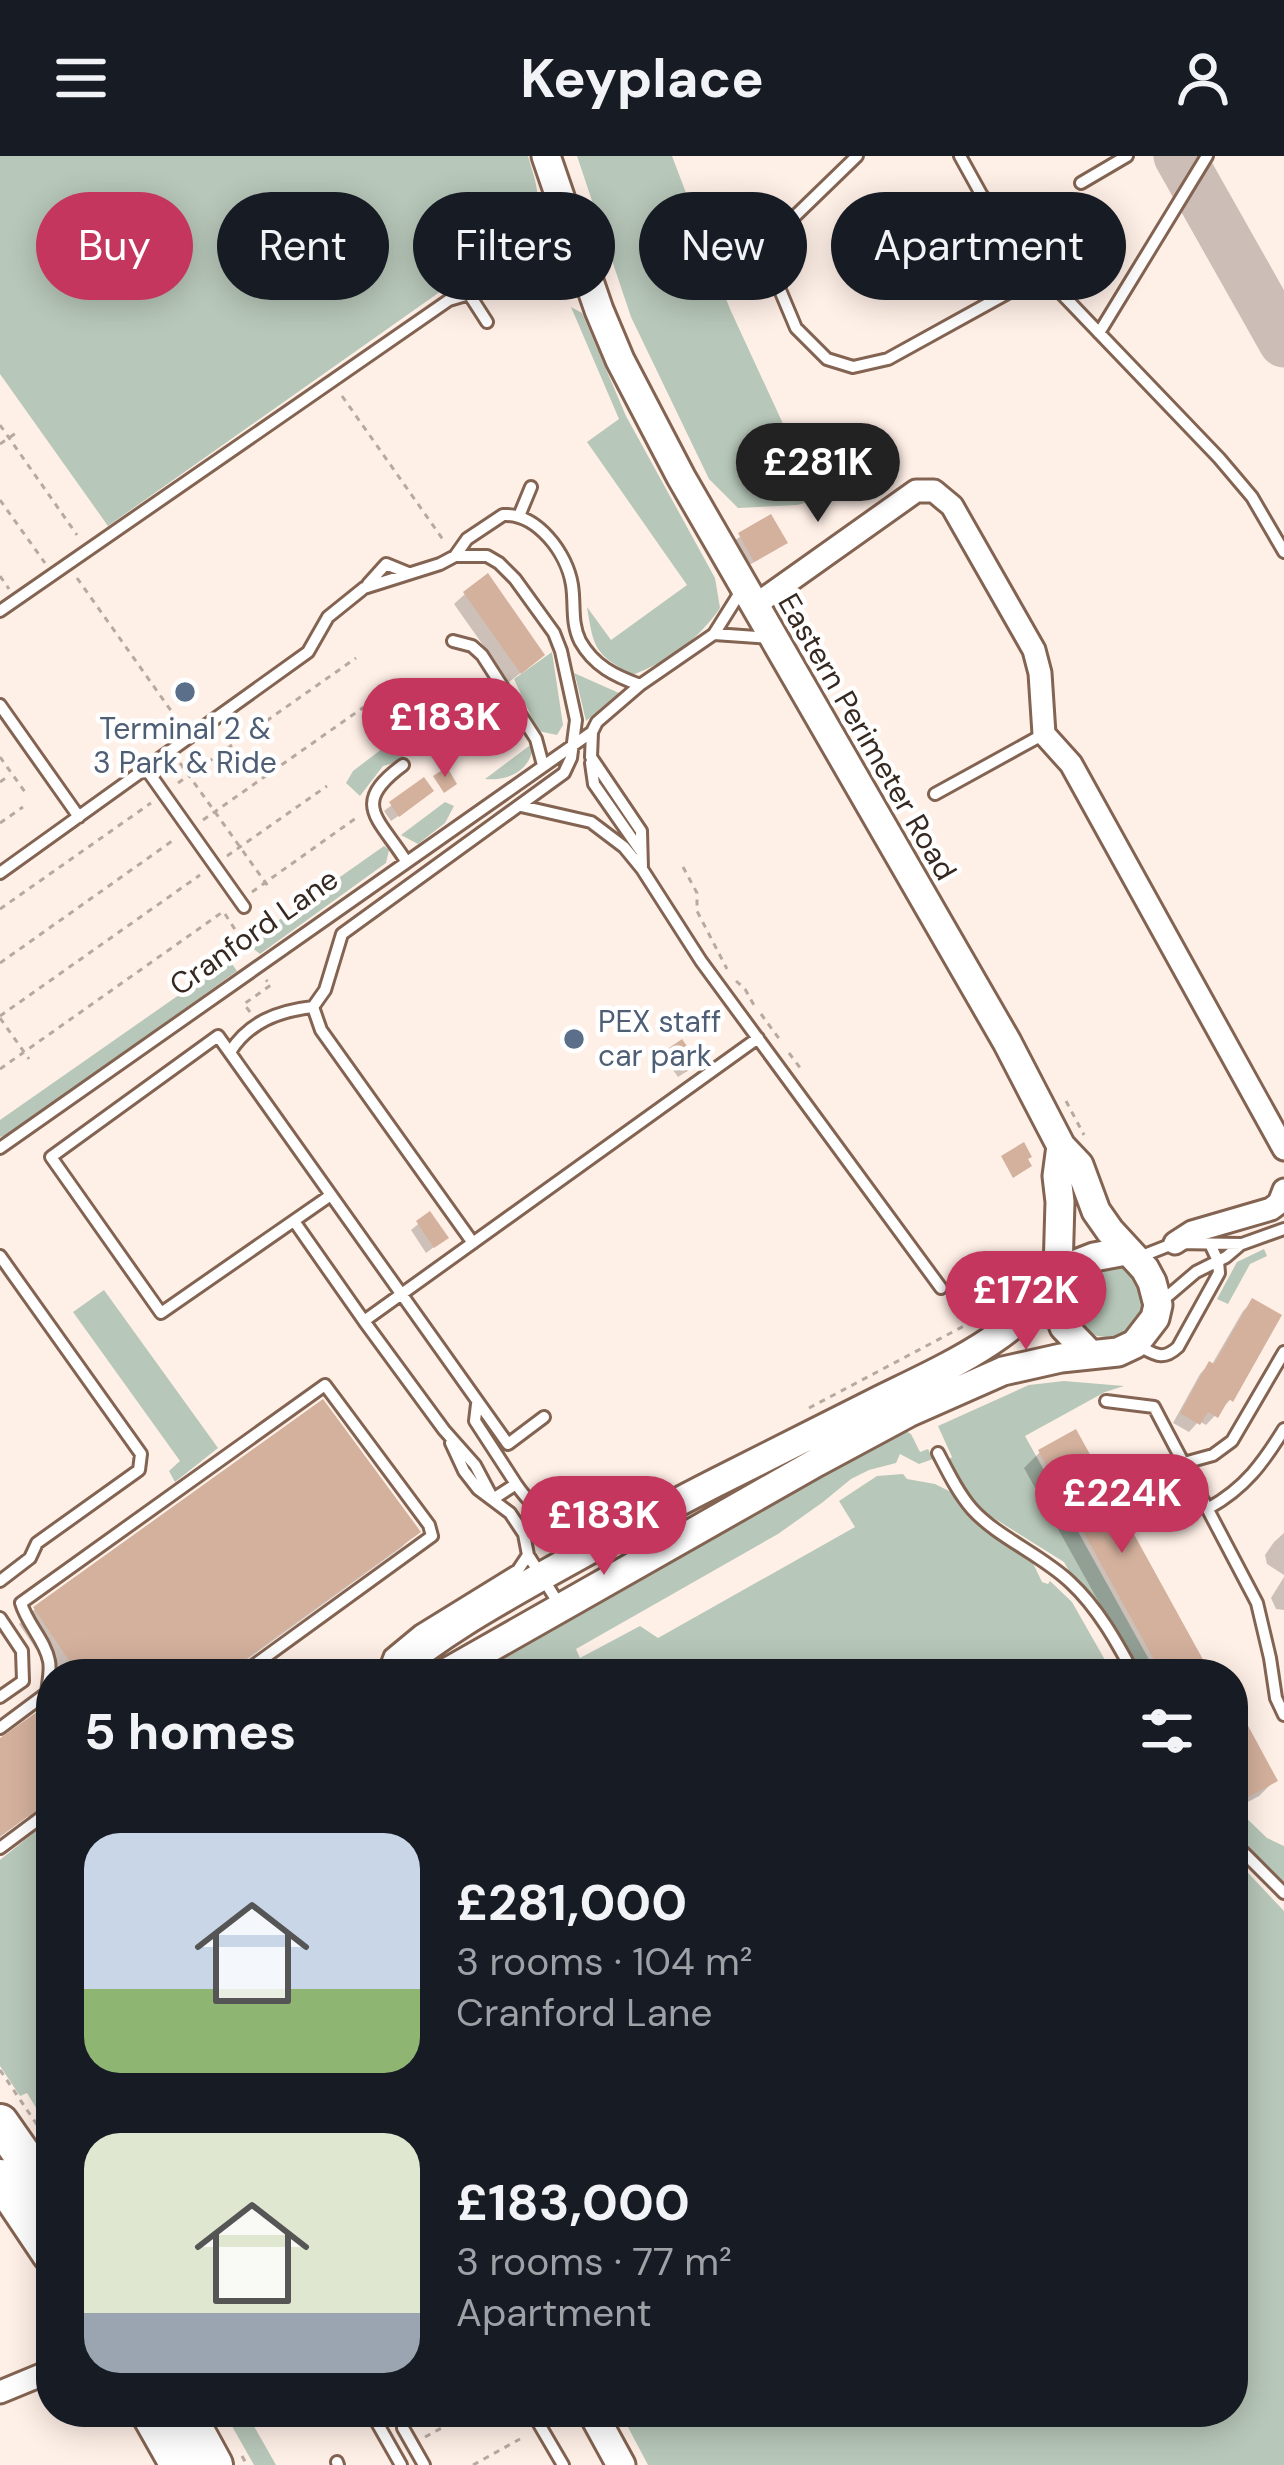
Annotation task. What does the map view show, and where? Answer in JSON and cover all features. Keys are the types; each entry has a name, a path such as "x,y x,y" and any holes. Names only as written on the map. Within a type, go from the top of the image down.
{"highway":[{"path":"0,2123 36,2175"},
{"path":"0,2178 36,2232"},
{"path":"163,2427 178,2465"},
{"path":"173,2427 214,2465"}],"street":[{"name":"Eastern Perimeter Road","path":"546,156 558,192"},
{"name":"Eastern Perimeter Road","path":"598,300 620,360 681,477 1007,1042 1060,1146 1079,1166 1096,1211 1130,1255"},
{"path":"748,597 916,491 934,491 952,506 1030,642 1040,673 1044,734 1071,764 1284,1149"},
{"path":"1060,1146 1056,1310 1064,1327 1090,1354"},
{"path":"1175,1243 1192,1232 1271,1209 1284,1190"},
{"path":"408,1659 535,1566 620,1533 956,1361 1007,1328 1054,1279 1094,1257 1130,1255 1153,1282 1158,1305 1135,1344 1118,1352 1034,1362 908,1413 470,1659"},
{"path":"0,2392 36,2378"},
{"path":"600,2427 621,2465"}],"lane":[{"path":"857,156 790,221 776,255 780,290 796,328 827,358 853,367 888,359 995,300"},
{"path":"960,156 980,192"},
{"path":"1082,183 1127,156"},
{"path":"1100,333 1207,156"},
{"path":"0,611 449,300"},
{"path":"472,300 487,322"},
{"path":"1068,300 1237,478 1284,552"},
{"path":"519,516 531,487"},
{"path":"0,873 308,652 328,617 386,564 408,573 440,564 503,515 530,520 547,537 569,573 574,628 586,650 605,670 640,685"},
{"path":"230,1052 241,1035 260,1022 288,1010 313,1007 325,990 342,934 564,773 576,720 554,633 499,563 487,556 455,556"},
{"path":"573,746 592,732 606,711 715,634 748,597"},
{"path":"715,634 772,638"},
{"path":"453,641 472,646 482,655 536,739 544,765"},
{"path":"0,705 79,817"},
{"path":"592,732 591,758 641,831 642,869"},
{"path":"935,794 1044,734"},
{"name":"Cranford Lane","path":"0,1148 573,746"},
{"path":"403,765 382,780 372,803 406,861"},
{"path":"147,770 241,904"},
{"path":"520,806 591,822 624,847 701,962 941,1288"},
{"path":"313,1007 321,1030 473,1243"},
{"path":"331,1195 161,1313 51,1157 218,1036 508,1444 544,1417"},
{"path":"364,1322 758,1038"},
{"path":"295,1220 444,1430 464,1471 478,1489 510,1513 561,1606"},
{"path":"1130,1255 1175,1243 1242,1244 1284,1229"},
{"path":"1158,1305 1196,1272 1242,1244"},
{"path":"1135,1344 1162,1357 1178,1347 1220,1274 1211,1246"},
{"path":"0,1256 141,1454 139,1470 37,1543 30,1558 0,1581"},
{"path":"1184,1463 1213,1455 1232,1441 1284,1352"},
{"path":"48,1659 21,1603 325,1385 430,1525 432,1537 263,1659"},
{"path":"1106,1401 1154,1407 1257,1603 1276,1698 1284,1715"},
{"path":"477,1404 475,1421 527,1501 554,1522 620,1533"},
{"path":"1209,1508 1243,1486 1284,1429"},
{"path":"938,1453 974,1511 1072,1583 1103,1619 1126,1659"},
{"path":"493,1499 516,1484"},
{"path":"0,1618 22,1651 22,1681 0,1697"},
{"path":"0,1728 36,1701"},
{"path":"0,1848 36,1821"},
{"path":"1248,1857 1284,1893"},
{"path":"379,2427 401,2465"},
{"path":"403,2427 424,2465"},
{"path":"541,2427 563,2465"}],"path":[{"path":"331,380 446,544 436,550 440,564"},
{"path":"0,425 82,541"},
{"path":"0,444 16,433"},
{"path":"0,500 46,565"},
{"path":"67,565 190,738"},
{"path":"0,576 10,590"},
{"path":"0,909 166,797 356,658"},
{"path":"172,752 270,889"},
{"path":"0,757 25,792"},
{"path":"0,782 12,774"},
{"path":"29,1059 0,1017 327,786"},
{"path":"0,823 23,807"},
{"path":"0,1069 241,904 356,818"},
{"path":"683,868 697,893 697,911 731,976 745,989 812,1087 799,1095"},
{"path":"810,1407 996,1310"},
{"path":"0,2070 36,2124"},
{"path":"420,2440 444,2427"},
{"path":"473,2465 520,2439"}],"green space":[{"path":"0,156 528,156 537,192 413,192 413,300 428,300 108,526 0,374"},
{"path":"577,156 672,156 686,192 639,192 639,300 727,300 808,478 872,484 797,505 738,508 709,479 631,317 615,269 615,192 589,192"},
{"path":"571,307 582,313 626,416 715,578 720,608 681,648 632,675 598,649 587,607 611,640 687,585 587,442 619,419"},
{"path":"552,652 563,725 557,735 538,731 514,679"},
{"path":"574,673 619,693 586,721 576,679"},
{"path":"391,742 406,749 402,761 383,766 360,796 346,783 353,771"},
{"path":"529,746 533,749 521,769 485,779"},
{"path":"445,802 454,806 445,823 418,844 401,835"},
{"path":"384,846 389,850 386,863 260,954 246,943"},
{"path":"229,960 237,971 0,1137 0,1120"},
{"path":"1264,1249 1267,1256 1250,1264 1228,1304 1217,1299 1237,1262"},
{"path":"1106,1263 1132,1274 1143,1300 1132,1326 1106,1337 1080,1326 1069,1300 1080,1274"},
{"path":"104,1290 218,1448 175,1482 169,1471 180,1461 73,1312"},
{"path":"1064,1381 1124,1386 1025,1436 1149,1659 1119,1659 1064,1562 976,1507 948,1460 952,1457 938,1426 1029,1385"},
{"path":"902,1429 911,1434 920,1452 928,1449 933,1459 919,1464 900,1454 896,1463 851,1479 778,1534 576,1649 580,1658 640,1626 658,1638 855,1527 839,1501 877,1476 903,1474 953,1493 982,1526 1028,1553 1042,1582 1050,1581 1072,1602 1104,1659 495,1659"},
{"path":"1248,1820 1284,1846 1284,1894 1248,1856"},
{"path":"36,1831 36,2108 27,2093 20,2096 0,2066 0,1860"},
{"path":"1248,1873 1284,1911 1284,2465 648,2465 628,2427 1248,2427"},
{"path":"232,2427 254,2427 276,2465 254,2465"}],"building":[{"path":"812,435 874,435 874,464 812,463"},
{"path":"771,514 788,543 754,562 738,533"},
{"path":"488,573 545,655 521,674 463,592"},
{"path":"479,711 489,726 470,739 460,724"},
{"path":"447,767 457,784 444,793 433,776"},
{"path":"424,777 434,791 399,817 389,802"},
{"path":"682,1039 699,1063 686,1072 669,1048"},
{"path":"1024,1142 1032,1166 1013,1178 1001,1156"},
{"path":"430,1211 449,1238 434,1248 416,1221"},
{"path":"1252,1298 1282,1315 1233,1402 1229,1399 1218,1418 1208,1412 1200,1425 1180,1413"},
{"path":"323,1399 421,1532 246,1659 68,1659 33,1607"},
{"path":"1076,1429 1203,1659 1154,1659 1038,1450"},
{"path":"36,1713 36,1811 0,1836 0,1738"},
{"path":"1248,1726 1278,1781 1248,1797"}],"taxiway":[{"path":"1179,156 1284,342"}],"place":[{"name":"Terminal 2 & 3 Park & Ride","path":"185,692"},
{"name":"PEX staff car park","path":"574,1039"}]}
